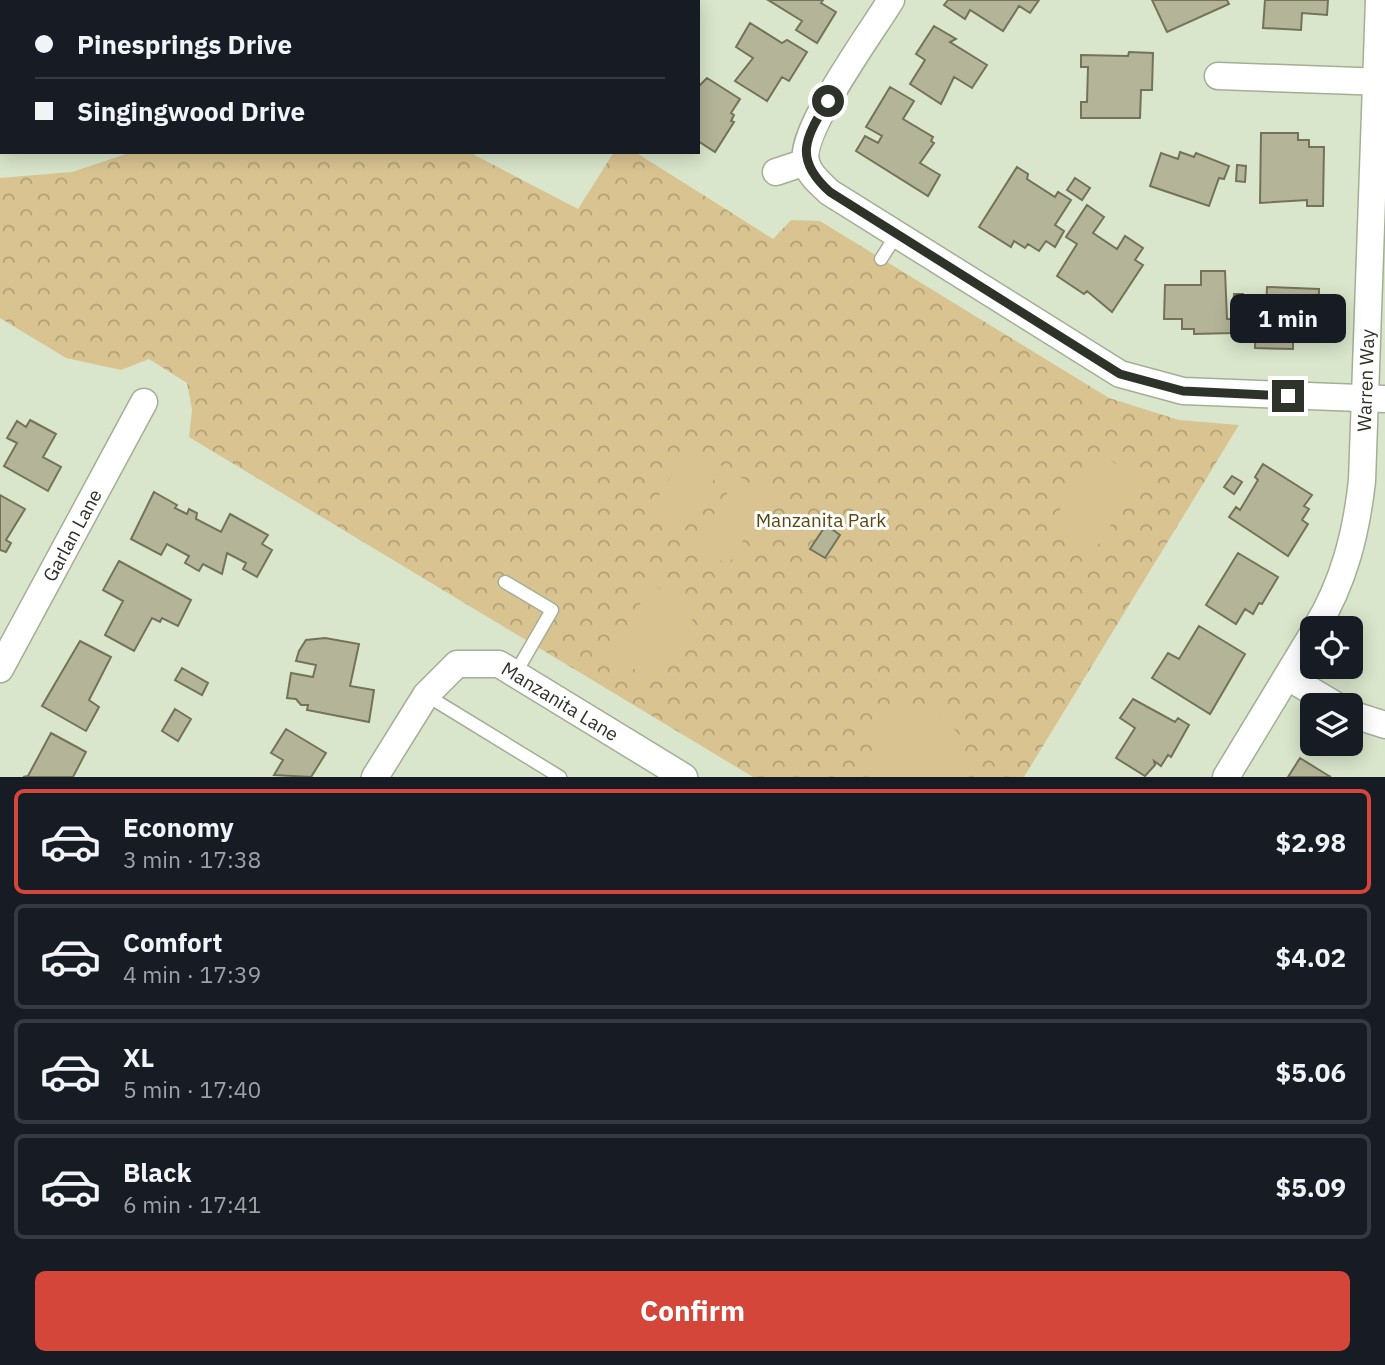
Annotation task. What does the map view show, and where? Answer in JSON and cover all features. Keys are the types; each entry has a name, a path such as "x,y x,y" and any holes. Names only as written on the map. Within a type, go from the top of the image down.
{"street":[{"path":"891,0 816,121 807,144 806,162 817,181 830,192 1050,331 1129,377 1183,391 1375,399"},
{"name":"Warren Way","path":"1323,616 1345,568 1357,525 1375,399 1379,0"},
{"path":"1218,76 1380,82"},
{"path":"776,172 806,162"},
{"name":"Garlan Lane","path":"0,669 144,402"},
{"path":"1226,777 1300,655"},
{"name":"Manzanita Lane","path":"375,777 426,695 457,664 499,664 684,777"},
{"path":"1287,677 1314,693"},
{"path":"1363,718 1385,724"}],"lane":[{"path":"881,259 897,234"},
{"path":"505,582 552,610 516,674"},
{"path":"426,695 560,777"}],"green space":[{"name":"Manzanita Park","path":"126,154 473,154 578,209 613,154 638,154 773,239 791,220 820,221 1109,398 1179,420 1239,425 1024,777 753,777 189,437 192,410 187,383 149,359 121,370 66,358 0,318 0,178 72,172"},
{"path":"690,446 722,466 679,535 647,515"},
{"path":"1096,452 1140,478 1093,553 1050,526"},
{"path":"738,476 770,496 728,565 695,545"},
{"path":"652,584 697,612 655,682 610,654"},
{"path":"931,705 965,741 961,777 875,777 870,736 900,706"}],"building":[{"path":"768,0 823,0 821,3 836,12 817,43 796,30 802,21"},
{"path":"948,0 1039,0 1030,13 1019,6 1003,31 970,10 965,19 944,5"},
{"path":"1152,0 1227,0 1229,4 1167,32"},
{"path":"1265,0 1328,0 1327,15 1302,13 1301,30 1263,28"},
{"path":"750,23 782,43 787,40 807,52 789,81 782,77 767,101 735,81 753,58 736,47"},
{"path":"934,26 956,39 950,42 987,65 972,88 954,77 941,104 910,84 925,60 916,54"},
{"path":"1129,52 1153,53 1152,90 1141,90 1140,118 1081,118 1081,102 1087,102 1088,67 1081,67 1081,55 1128,56"},
{"path":"707,78 740,99 731,113 734,115 731,121 734,122 715,152 700,142 700,85"},
{"path":"890,87 914,101 903,119 933,137 931,141 934,143 920,163 940,175 928,196 856,151 865,136 878,143 882,136 866,127"},
{"path":"1261,133 1298,133 1298,140 1309,140 1309,147 1324,147 1323,206 1307,206 1307,200 1260,203"},
{"path":"1180,152 1194,157 1196,153 1229,166 1224,179 1219,178 1209,206 1150,186 1161,153 1178,159"},
{"path":"1237,165 1246,166 1245,182 1236,181"},
{"path":"1017,167 1028,174 1027,179 1055,197 1058,192 1071,200 1055,225 1064,231 1055,247 1046,241 1039,251 1028,244 1025,248 1014,241 1011,247 979,227"},
{"path":"1075,178 1090,188 1082,200 1067,190"},
{"path":"1087,205 1104,217 1093,233 1117,249 1125,236 1143,248 1135,260 1143,265 1112,312 1087,291 1084,294 1057,276 1077,244 1066,237"},
{"path":"1201,271 1225,271 1227,319 1233,319 1233,333 1194,334 1194,329 1182,329 1182,319 1164,319 1165,285 1201,285"},
{"path":"1267,287 1319,289 1318,334 1293,334 1293,349 1255,348 1256,312 1266,312"},
{"path":"1234,294 1243,294 1243,312 1233,312"},
{"path":"30,420 56,434 43,457 61,467 48,491 4,466 17,443 7,438 17,421 26,427"},
{"path":"1263,464 1312,495 1304,506 1309,509 1302,520 1308,524 1288,556 1229,517 1236,507 1240,510 1258,480 1255,477"},
{"path":"1232,476 1242,482 1234,494 1224,487"},
{"path":"154,492 187,514 189,509 197,513 196,519 221,532 230,514 268,535 262,544 272,550 257,577 243,569 246,563 227,553 222,574 203,564 199,571 185,563 189,556 167,544 161,555 131,539"},
{"path":"0,495 25,509 6,540 11,543 6,552 0,550"},
{"path":"826,525 840,535 825,558 810,549"},
{"path":"1238,553 1278,577 1262,604 1259,603 1253,614 1245,609 1236,624 1206,605"},
{"path":"119,561 191,600 178,626 162,618 160,622 152,618 134,651 105,635 123,601 103,590"},
{"path":"1199,626 1245,654 1210,714 1152,678 1168,653 1179,659"},
{"path":"325,638 359,644 350,686 374,690 369,722 307,710 308,705 301,705 296,699 287,698 291,673 313,677 316,665 296,661 299,651 306,640"},
{"path":"80,641 111,657 89,700 99,707 86,731 42,706"},
{"path":"182,668 208,683 202,695 175,680"},
{"path":"1133,699 1175,722 1178,718 1189,725 1171,757 1168,755 1161,766 1154,761 1155,765 1145,776 1116,758 1135,728 1120,718"},
{"path":"175,709 191,719 178,741 162,731"},
{"path":"286,729 326,753 311,777 274,775 283,760 271,753"},
{"path":"51,733 86,752 73,777 23,777 28,776"},
{"path":"1300,758 1329,776 1331,777 1288,777"}],"route":[{"path":"828,101 810,132 806,162 817,181 830,192 1120,374 1183,391 1288,396"}]}
